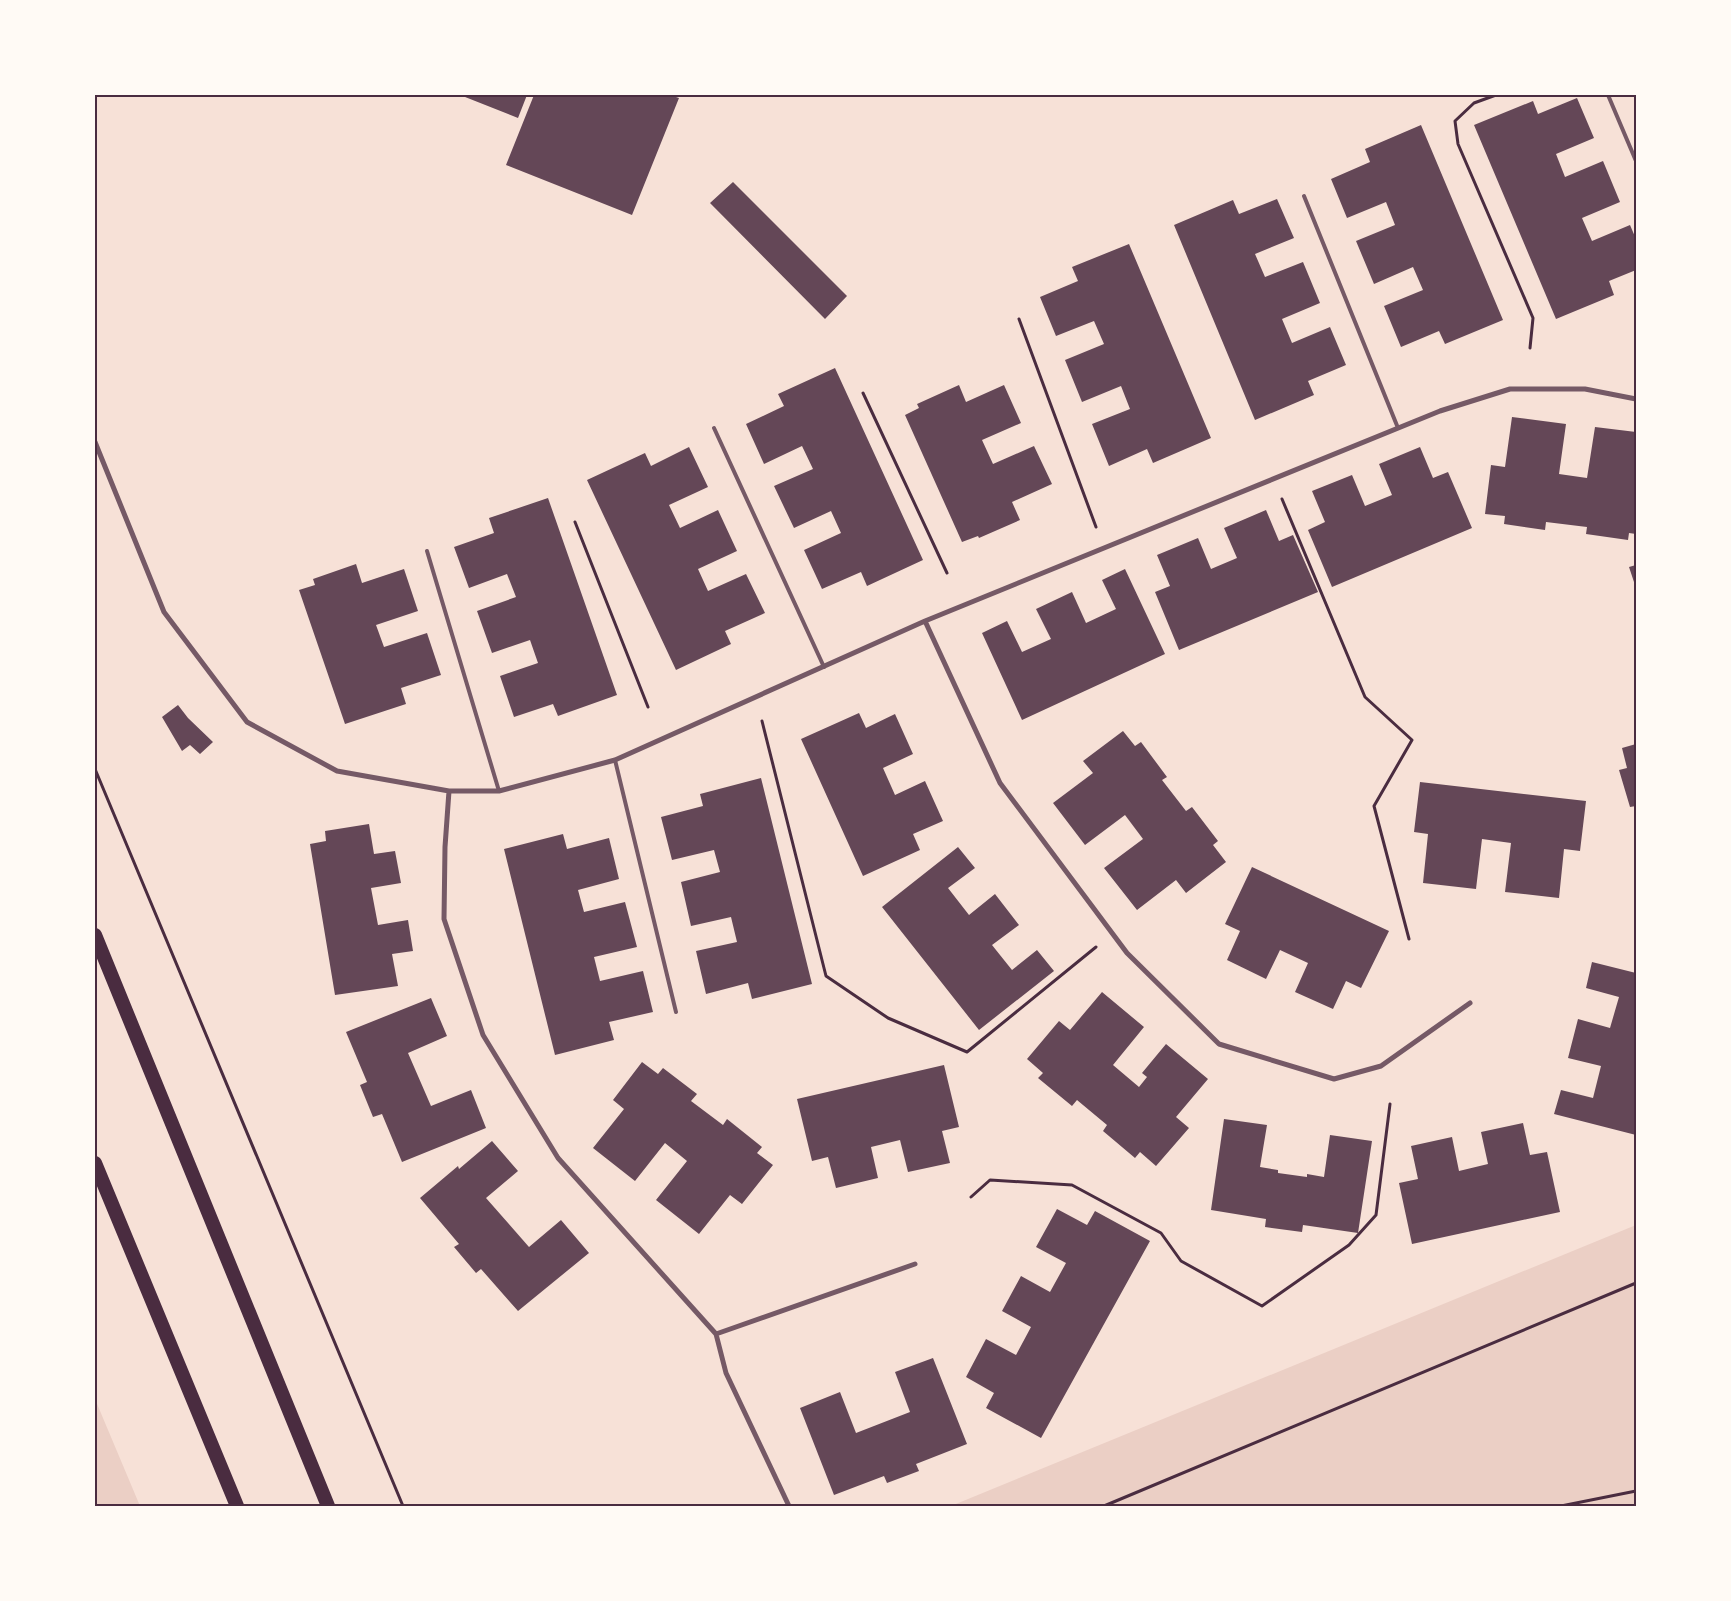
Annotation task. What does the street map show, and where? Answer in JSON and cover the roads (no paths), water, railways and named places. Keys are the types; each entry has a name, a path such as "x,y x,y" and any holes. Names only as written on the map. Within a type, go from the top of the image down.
{"highway":[{"path":"95,935 328,1506"},
{"path":"95,1163 237,1506"}],"street":[{"path":"95,442 164,612 247,722 337,771 449,790 499,790 615,760 926,621 1440,411 1510,389 1585,389 1636,399"},
{"path":"926,621 1000,783 1127,953 1219,1044 1334,1079 1381,1066 1470,1003"},
{"path":"449,790 444,847 444,919 483,1035 558,1158 716,1334 726,1373 789,1506"},
{"path":"716,1334 915,1264"}],"lane":[{"path":"1608,95 1636,161"},
{"path":"1304,196 1398,428"},
{"path":"714,428 824,667"},
{"path":"427,551 499,790"},
{"path":"615,760 676,1012"}]}
